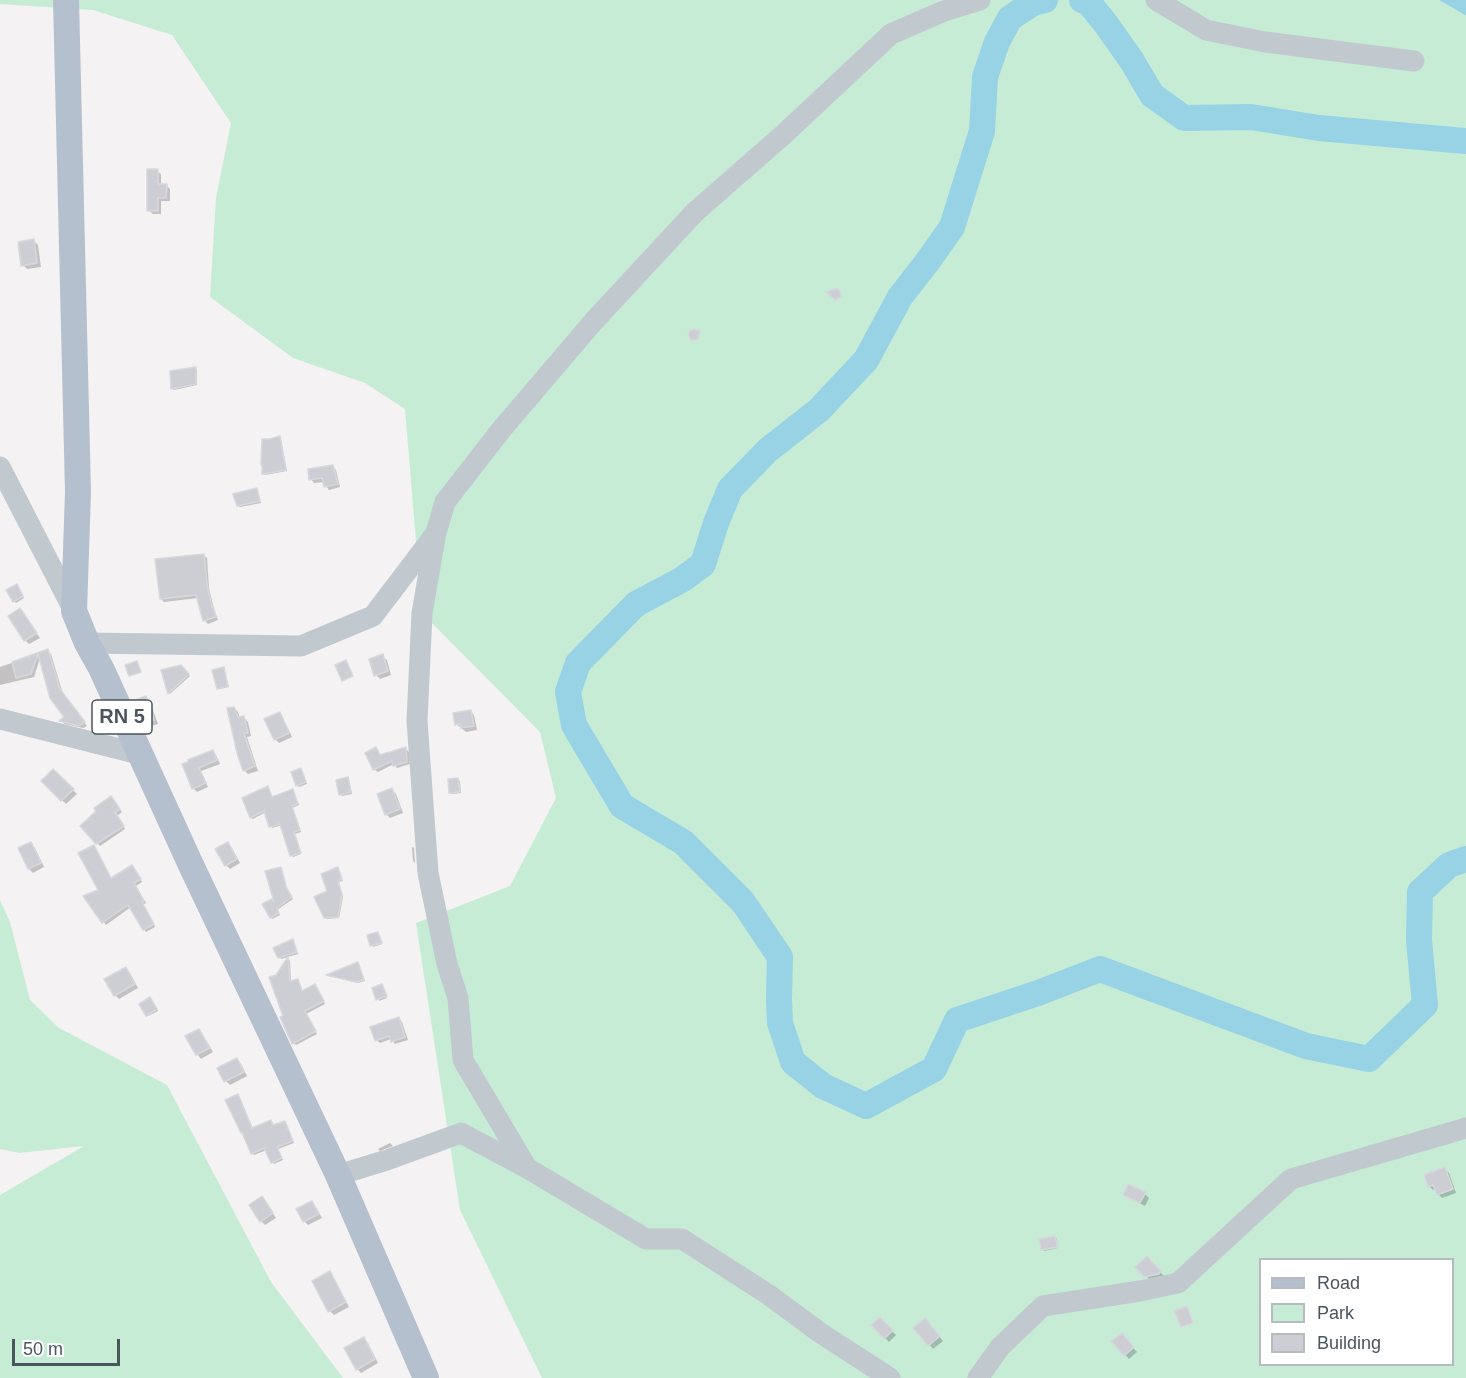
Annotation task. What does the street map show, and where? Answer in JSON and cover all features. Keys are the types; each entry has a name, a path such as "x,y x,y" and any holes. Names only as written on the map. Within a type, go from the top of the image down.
{"main road":[{"name":"RN 5","path":"66,0 78,492 74,611 338,1175 426,1378"}],"street":[{"path":"527,1168 463,1060 458,999 447,964 428,873 417,721 422,613 436,533 445,502 501,430 593,322 695,212 783,135 891,34 944,11 980,0"},
{"path":"1156,0 1206,30 1265,42 1414,61"},
{"path":"0,467 74,611"},
{"path":"87,643 301,646 373,616 436,533"},
{"path":"0,718 139,754"},
{"path":"978,1378 1000,1347 1043,1306 1178,1283 1292,1179 1466,1128"},
{"path":"338,1175 387,1161 461,1133 527,1168 646,1239 682,1239 890,1378"}],"green space":[{"path":"0,0 1439,0 1466,15 1466,1378 542,1378 460,1210 416,923 510,886 556,798 540,732 422,613 405,409 365,383 293,358 210,297 216,198 231,123 172,35 93,10 0,4"},
{"path":"0,900 10,922 30,1000 59,1028 167,1085 271,1282 343,1378 0,1378 0,1195 84,1146 19,1153 0,1149"}],"water":[{"path":"1439,0 1466,0 1466,15 1465,15"}],"building":[{"path":"147,169 158,169 158,184 167,184 166,198 158,198 158,211 147,211"},
{"path":"34,239 37,263 21,266 18,242"},
{"path":"837,288 841,297 835,300 826,292"},
{"path":"694,329 700,331 698,340 691,340 688,335 689,331"},
{"path":"196,367 196,384 171,389 170,371"},
{"path":"280,436 286,470 262,474 262,439"},
{"path":"333,465 338,484 324,487 322,478 309,480 308,469"},
{"path":"257,488 260,501 237,506 233,494"},
{"path":"204,554 207,584 216,617 203,621 196,595 160,599 155,559"},
{"path":"17,584 23,596 13,602 6,590"},
{"path":"20,608 37,633 24,641 8,616"},
{"path":"48,649 60,689 85,722 79,726 59,721 64,717 50,698 38,654 31,674 16,678 12,662"},
{"path":"383,654 388,671 374,676 369,659"},
{"path":"346,660 353,676 342,681 335,665"},
{"path":"137,661 141,672 129,676 125,665"},
{"path":"181,665 189,674 168,694 161,670"},
{"path":"224,667 228,686 217,689 212,670"},
{"path":"146,696 154,720 143,724 133,701"},
{"path":"234,707 238,717 244,716 248,733 244,733 255,766 243,771 227,708"},
{"path":"471,710 474,726 461,728 460,724 455,725 453,713"},
{"path":"280,712 289,733 274,740 264,719"},
{"path":"376,747 380,755 406,747 407,762 393,766 392,761 373,770 365,753"},
{"path":"213,750 217,760 199,768 206,783 192,789 182,764"},
{"path":"301,768 306,782 296,786 291,772"},
{"path":"53,769 74,789 61,801 41,781"},
{"path":"348,777 351,792 339,795 336,780"},
{"path":"458,778 460,792 449,793 448,779"},
{"path":"268,786 272,797 293,789 298,804 292,806 300,830 294,832 301,853 290,856 280,824 269,827 264,811 250,818 242,798"},
{"path":"392,788 400,809 385,815 377,794"},
{"path":"111,796 120,809 115,812 124,826 96,844 80,826 96,811 94,808"},
{"path":"31,842 41,863 28,869 18,848"},
{"path":"228,842 237,859 225,866 215,849"},
{"path":"94,845 111,878 132,865 141,879 134,883 154,924 143,930 128,905 102,923 83,896 98,890 78,853"},
{"path":"281,867 287,889 292,897 277,908 279,913 270,918 262,904 272,899 274,902 265,871"},
{"path":"338,867 342,879 338,881 342,894 338,917 324,918 314,897 327,891 321,874"},
{"path":"378,932 382,943 370,946 367,935"},
{"path":"293,939 297,952 278,958 273,948"},
{"path":"288,957 290,981 298,979 302,991 315,984 324,1001 305,1011 316,1031 292,1044 280,1017 283,1016 269,977 276,975"},
{"path":"358,962 364,980 356,982 326,975"},
{"path":"126,967 135,984 114,996 104,979"},
{"path":"382,984 387,996 376,1000 372,988"},
{"path":"150,997 157,1009 146,1016 139,1004"},
{"path":"399,1017 405,1037 391,1042 389,1036 375,1041 370,1027"},
{"path":"199,1029 210,1048 196,1055 185,1036"},
{"path":"237,1058 244,1072 224,1082 217,1068"},
{"path":"238,1094 252,1128 271,1120 273,1125 285,1121 293,1141 277,1147 282,1158 271,1163 264,1148 251,1154 225,1100"},
{"path":"1445,1167 1453,1189 1437,1195 1433,1185 1428,1187 1424,1175"},
{"path":"1128,1184 1146,1192 1140,1203 1123,1195"},
{"path":"262,1196 273,1213 260,1222 249,1205"},
{"path":"312,1201 319,1214 303,1222 296,1209"},
{"path":"1055,1236 1058,1247 1041,1250 1039,1239"},
{"path":"1147,1256 1161,1271 1159,1274 1144,1277 1135,1267"},
{"path":"330,1271 346,1302 328,1312 312,1281"},
{"path":"1187,1306 1193,1323 1181,1327 1174,1311"},
{"path":"880,1317 893,1330 884,1339 871,1325"},
{"path":"925,1318 940,1336 928,1346 913,1328"},
{"path":"1122,1333 1134,1347 1124,1356 1111,1341"},
{"path":"364,1337 375,1359 356,1370 344,1348"}],"waterway":[{"path":"1045,0 1033,3 1010,18 997,42 985,77 982,131 952,227 900,297 866,360 819,410 768,450 730,489 703,564 683,579 636,604 578,663 568,692 574,725 622,806 683,842 743,902 780,957 780,1023 793,1062 823,1086 866,1106 934,1069 957,1020 1100,969 1306,1046 1369,1059 1425,1005 1419,940 1420,892 1449,865 1466,859"},
{"path":"1082,0 1089,3 1106,24 1152,95 1184,118 1251,117 1319,128 1466,141"}]}
